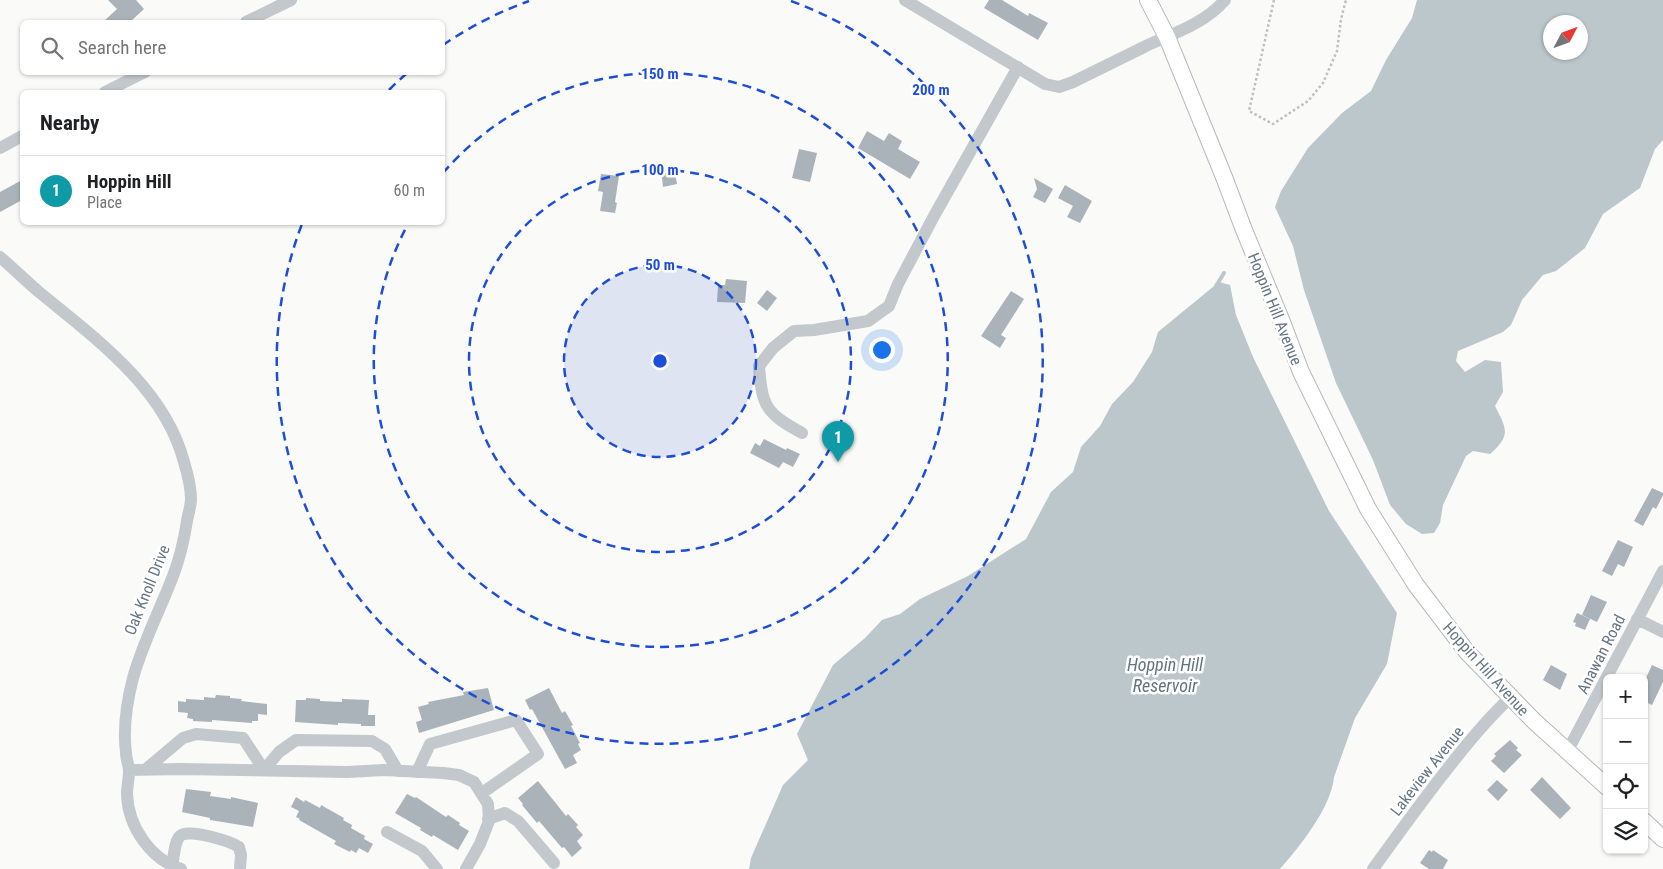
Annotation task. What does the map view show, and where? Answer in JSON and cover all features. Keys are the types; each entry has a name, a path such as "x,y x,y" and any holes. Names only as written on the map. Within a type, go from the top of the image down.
{"main road":[{"name":"Hoppin Hill Avenue","path":"1148,0 1166,37 1224,177 1301,372 1368,509 1436,613 1466,652 1567,752 1603,784"},
{"path":"1648,825 1663,839"}],"street":[{"path":"250,20 292,0"},
{"path":"906,0 1045,84 1059,87 1166,37 1188,29 1215,10 1225,0"},
{"path":"802,432 778,420 763,401 759,366 773,348 794,331 814,330 868,321 889,306 934,216 1018,67"},
{"path":"109,90 139,75"},
{"path":"0,148 20,137"},
{"name":"Oak Knoll Drive","path":"0,257 79,324 129,370 156,404 176,434 191,498 184,542 173,576 141,650 132,680 125,724 125,752 129,770 127,793 129,810 134,823 148,847 159,858 177,868"},
{"name":"Anawan Road","path":"1567,752 1663,571"},
{"path":"1637,619 1663,632"},
{"name":"Lakeview Avenue","path":"1373,869 1466,745 1492,714 1511,697"},
{"path":"417,772 430,744 516,720 538,754 482,793"},
{"path":"145,770 182,738 196,734 243,738 264,770"},
{"path":"264,770 279,752 296,740 315,740 372,741 385,750 398,771"},
{"path":"129,770 398,771 459,775 474,782 488,804 488,819 480,844 466,869"},
{"path":"488,819 505,813 518,821 554,863"},
{"path":"387,832 422,850 437,869"},
{"path":"177,868 177,838 182,834 191,833 232,842 239,847 241,855 240,869"}],"path":[{"path":"1274,0 1249,110 1273,124 1308,101 1323,83 1337,51 1341,19 1346,0"}],"water":[{"path":"1417,0 1663,0 1663,140 1655,149 1640,188 1603,214 1585,248 1556,271 1543,275 1522,300 1511,325 1503,332 1458,351 1456,361 1465,372 1485,360 1501,362 1503,392 1495,406 1505,431 1502,442 1490,454 1473,451 1466,456 1443,505 1440,523 1434,533 1422,534 1406,524 1390,505 1373,460 1336,383 1304,290 1293,246 1275,207 1281,191 1308,148 1342,113 1371,91 1386,60 1412,18"},
{"name":"Hoppin Hill Reservoir","path":"1219,282 1230,285 1236,315 1253,357 1329,511 1397,613 1387,664 1355,718 1327,801 1313,826 1280,869 749,869 751,858 783,785 808,760 797,734 833,665 865,638 882,620 900,614 920,599 968,576 1026,539 1051,492 1073,472 1081,447 1100,426 1112,404 1133,382 1152,352 1158,332"}],"building":[{"path":"108,0 136,0 144,9 132,20 105,20 117,9"},
{"path":"989,0 1002,0 1028,16 1029,13 1048,23 1038,40 984,8"},
{"path":"867,131 884,141 889,133 902,141 898,149 920,162 910,179 858,148"},
{"path":"799,149 817,153 810,182 792,178"},
{"path":"674,167 677,184 663,187 661,169"},
{"path":"601,174 619,176 615,213 600,211 603,192 598,191"},
{"path":"1034,178 1053,189 1045,203 1033,197 1037,189"},
{"path":"20,181 20,201 0,212 0,192"},
{"path":"1065,185 1092,201 1080,223 1067,217 1073,206 1058,198"},
{"path":"726,279 747,281 745,303 717,302 718,285 725,285"},
{"path":"767,290 777,298 767,311 757,303"},
{"path":"1011,291 1024,299 1001,335 1006,338 1000,348 981,336"},
{"path":"764,439 786,450 787,448 800,454 793,467 783,462 779,468 750,453 755,443 760,446"},
{"path":"1652,488 1663,493 1663,495 1656,509 1653,507 1643,526 1634,521"},
{"path":"1618,540 1633,547 1624,567 1618,564 1612,576 1602,571"},
{"path":"1591,595 1607,602 1597,622 1582,615"},
{"path":"1577,613 1590,619 1585,630 1575,626 1576,623 1573,622"},
{"path":"1551,665 1567,674 1560,690 1543,680"},
{"path":"1652,665 1663,670 1663,682 1652,705 1648,703 1648,674"},
{"path":"488,688 494,710 419,733 416,722 422,720 418,707 429,704 428,702 464,695 463,692"},
{"path":"549,688 562,713 565,711 573,725 571,726 580,743 578,744 581,750 573,755 577,763 565,769 532,709 530,710 525,700"},
{"path":"216,695 230,696 230,698 242,699 241,701 267,704 267,715 258,714 258,721 252,721 252,723 212,720 212,722 193,721 193,719 187,718 188,713 178,712 178,701 186,702 186,699 204,700 204,697 215,698"},
{"path":"306,698 342,702 342,699 369,700 368,715 375,715 375,726 295,722 296,700 306,700"},
{"path":"1510,740 1518,748 1516,750 1522,755 1504,773 1491,761 1496,756 1494,754"},
{"path":"1542,777 1571,808 1560,819 1530,790"},
{"path":"1497,780 1508,790 1498,801 1487,790"},
{"path":"538,781 566,816 568,814 578,825 576,827 583,835 577,841 582,848 572,857 539,821 537,823 518,798"},
{"path":"186,789 211,792 210,796 231,799 231,797 258,803 253,827 210,820 210,818 182,812"},
{"path":"407,794 416,797 446,817 448,815 469,831 458,850 433,835 432,837 420,830 421,828 395,813"},
{"path":"296,797 320,808 321,805 344,818 343,820 352,825 351,828 365,836 364,839 373,844 368,853 359,848 356,853 351,850 350,852 334,844 336,841 299,820 296,817 299,811 291,807"},
{"path":"1429,850 1432,852 1433,850 1448,860 1443,869 1429,869 1420,863"}],"waterway":[{"path":"1216,286 1224,273"}],"place":[{"name":"Hoppin Hill","path":"838,462"}]}
